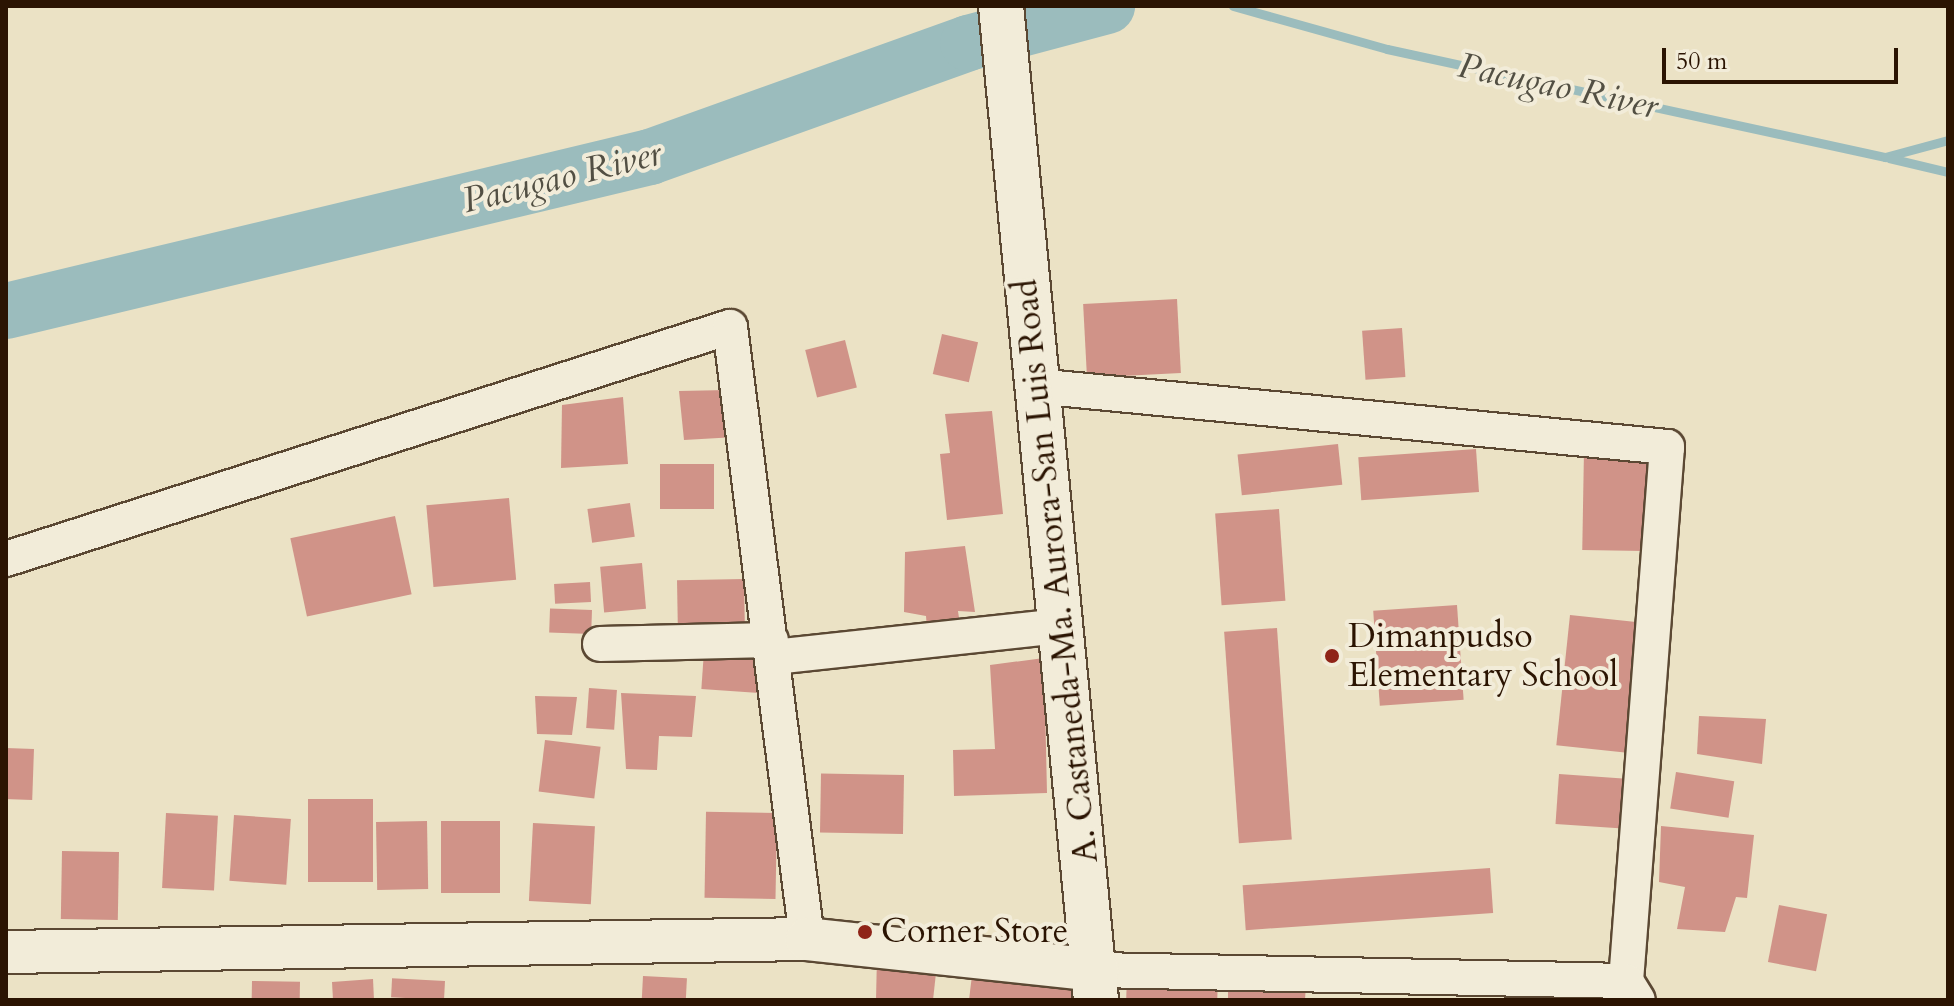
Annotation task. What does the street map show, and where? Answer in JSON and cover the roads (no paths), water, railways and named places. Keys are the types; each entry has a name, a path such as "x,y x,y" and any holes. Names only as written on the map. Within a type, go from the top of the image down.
{"main road":[{"name":"A. Castaneda-Ma. Aurora-San Luis Road","path":"1001,6 1035,386 1097,985"}],"street":[{"path":"6,559 730,327 807,939"},
{"path":"6,952 807,939 1097,985 1632,991 1667,447 1035,386"},
{"path":"600,644 772,649 1061,626"}],"waterway":[{"name":"Pacugao River","path":"6,311 650,157 968,43 1107,6"},
{"name":"Pacugao River","path":"1233,6 1387,49 1885,157 1948,140"},
{"name":"Pacugao River","path":"1889,158 1948,172"}],"place":[{"name":"Dimanpudso Elementary School","path":"1332,656"},
{"name":"Corner Store","path":"865,932"}]}
